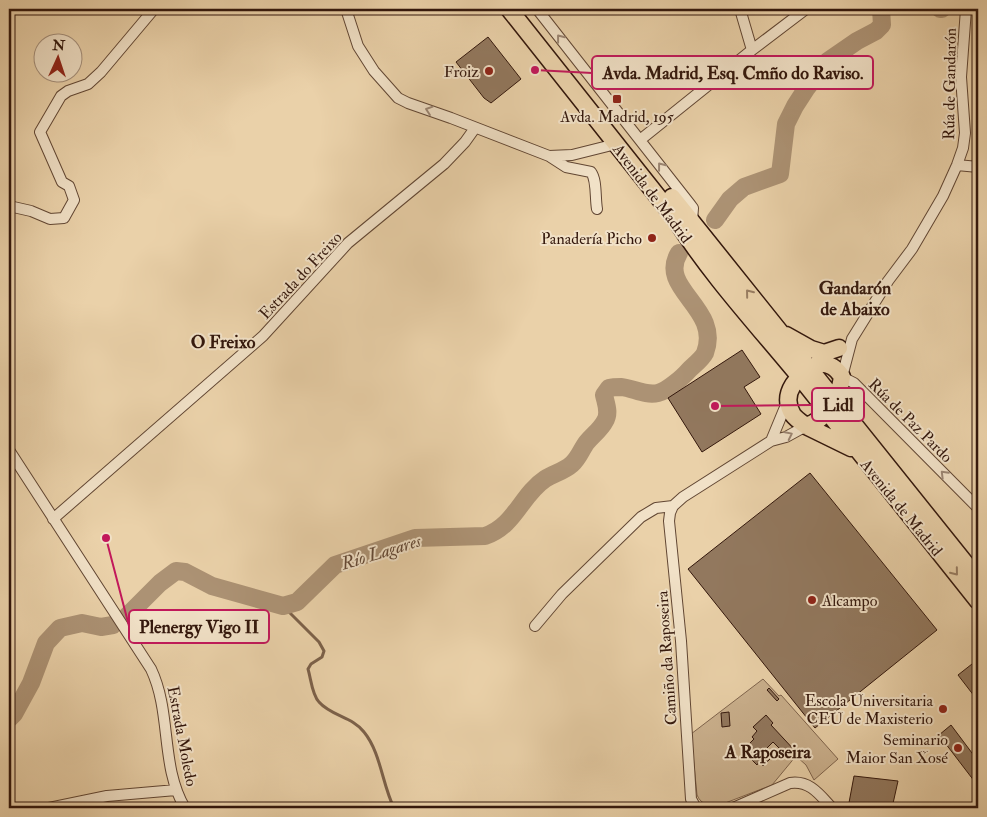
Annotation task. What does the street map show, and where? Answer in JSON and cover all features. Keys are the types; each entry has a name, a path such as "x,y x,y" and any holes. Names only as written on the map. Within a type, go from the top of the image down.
{"highway":[{"name":"Avenida de Madrid","path":"509,9 616,144 773,336 825,371"},
{"name":"Avenida de Madrid","path":"523,9 692,221 773,336"},
{"path":"773,336 824,352 846,343"},
{"path":"773,336 794,416 806,426 838,440 859,452"},
{"path":"811,349 846,404 853,423"},
{"path":"789,398 793,383 825,371"},
{"path":"825,371 831,406"},
{"path":"825,371 831,406"},
{"name":"Avenida de Madrid","path":"831,406 853,423 978,580"},
{"name":"Avenida de Madrid","path":"831,406 859,452 978,601"},
{"path":"806,426 818,421 831,406"}],"street":[{"path":"9,206 30,211 50,220 64,218 74,200 69,186 62,182 40,132 61,96 68,91 88,84 101,72 154,9"},
{"path":"346,9 358,46 374,71 398,98 548,156 566,167 591,172 595,177 595,197 598,209"},
{"path":"537,9 693,208 692,221"},
{"path":"740,9 752,50"},
{"path":"640,140 806,9"},
{"name":"Rúa de Gandarón","path":"825,371 916,243 943,196 957,165 964,132 961,77 966,12"},
{"name":"Estrada do Freixo","path":"53,519 263,336 348,243 444,164 465,142 475,128"},
{"path":"548,156 572,155 616,144"},
{"path":"957,165 978,167"},
{"name":"Rúa de Gandarón","path":"825,371 846,343"},
{"name":"Rúa de Paz Pardo","path":"825,371 854,383 978,508"},
{"path":"771,441 789,398"},
{"path":"536,626 562,594 641,517 656,508 673,506 697,488 771,441 786,437 806,426"},
{"name":"Estrada Moledo","path":"9,450 145,658 156,679 162,705 173,781 185,808"},
{"name":"Camiño da Raposeira","path":"673,506 668,521 681,641 691,799 696,808"},
{"path":"732,808 790,783 797,782 808,784 832,808"},
{"path":"49,808 107,796 176,790"}],"shaded area":[{"path":"763,679 779,696 781,695 838,759 814,780 806,765 796,756 772,785 720,805 713,806 707,804 701,801 697,795 691,734"}],"building":[{"name":"Froiz","path":"488,37 521,79 491,103 484,98 456,62"},
{"path":"742,350 760,377 744,387 761,414 702,452 668,398"},
{"name":"Alcampo","path":"810,473 937,630 815,728 688,569"},
{"name":"Seminario Maior San Xosé","path":"972,664 978,672 978,701 958,675"},
{"path":"769,688 779,699 777,701 767,690"},
{"path":"729,712 730,726 722,727 721,713"},
{"path":"766,715 773,723 771,725 797,753 790,759 773,742 763,752 770,759 763,766 759,762 757,765 752,760 754,757 745,748 754,739 752,737 757,731 753,727"},
{"name":"Seminario Maior San Xosé","path":"951,725 978,761 978,786 939,735"},
{"path":"854,776 898,781 892,808 848,808"}],"waterway":[{"name":"Río Lagares","path":"715,220 730,199 744,187 780,174 786,124 795,106 828,61 857,41 876,31 882,25 881,9"},
{"name":"Río Lagares","path":"127,616 160,583 176,571 185,572 212,586 283,606 297,602 335,565 415,538 485,536 495,531 511,518 537,486 548,477 569,467 579,456 585,444 601,427 606,418 607,408 604,395 609,388 621,387 644,393 658,393 666,390 679,380 704,355 708,337 705,323 676,277 674,266 679,253"},
{"path":"283,606 319,642 324,651 322,657 311,664 308,669 313,691 317,699 324,707 354,723 370,740 394,808"},
{"name":"Río Lagares","path":"9,719 14,714 31,683 46,643 60,628 82,623 101,627 113,625"}],"place":[{"name":"Avda. Madrid, Esq. Cmño do Raviso.","path":"535,70"},
{"name":"Froiz","path":"489,71"},
{"name":"Avda. Madrid, 195","path":"617,99"},
{"name":"Panadería Picho","path":"652,238"},
{"name":"Lidl","path":"715,406"},
{"name":"Plenergy Vigo II","path":"106,538"},
{"name":"Alcampo","path":"812,600"},
{"name":"Escola Universitaria CEU de Maxisterio","path":"943,709"},
{"name":"Seminario Maior San Xosé","path":"958,748"}],"district":[{"name":"Gandarón de Abaixo","path":"855,298"},
{"name":"O Freixo","path":"223,342"},
{"name":"A Raposeira","path":"768,752"}]}
